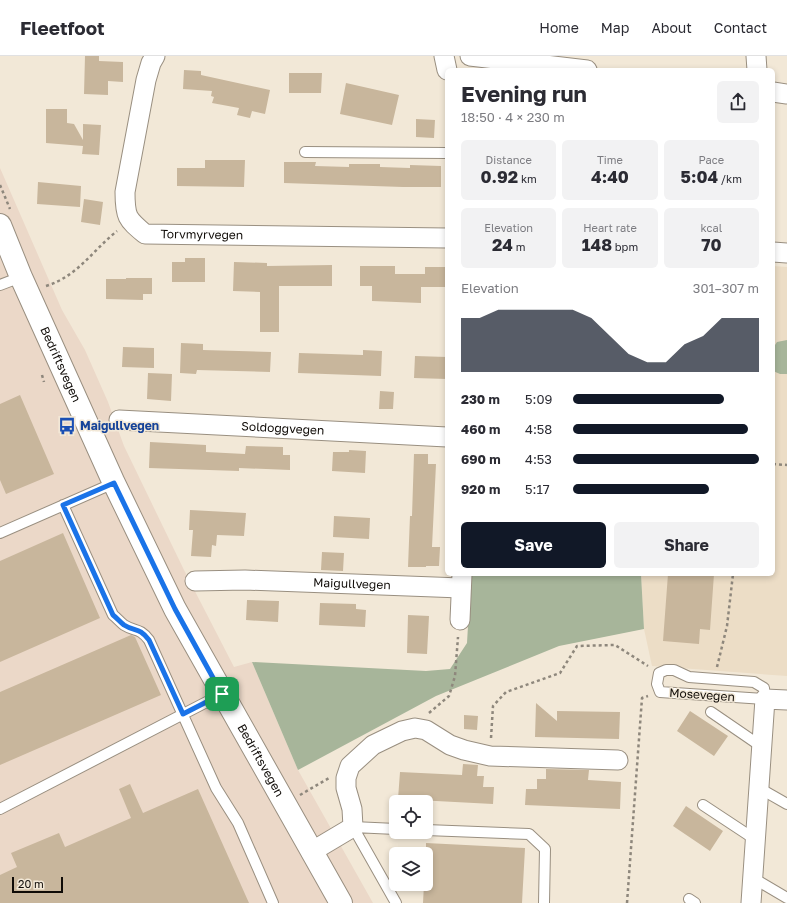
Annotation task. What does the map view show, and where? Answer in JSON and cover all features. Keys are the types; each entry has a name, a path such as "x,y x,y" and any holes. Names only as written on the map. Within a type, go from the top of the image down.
{"street":[{"path":"129,220 125,204 125,192 146,80 151,63 155,56"},
{"path":"444,56 447,68"},
{"path":"470,56 570,68"},
{"path":"756,56 757,68"},
{"path":"775,92 787,94"},
{"name":"Bedriftsvegen","path":"6,219 21,277 114,483 175,609 341,903"},
{"name":"Torvmyrvegen","path":"129,220 146,234 445,238"},
{"path":"775,252 787,253"},
{"name":"Soldoggvegen","path":"119,420 445,436"},
{"name":"Maigullvegen","path":"195,581 461,581"},
{"path":"460,620 461,581"},
{"path":"751,903 765,699"},
{"name":"Mosevegen","path":"765,699 787,700"},
{"path":"311,852 353,827 352,809 346,788 346,778 350,766 373,745 402,731 415,728 426,730 450,745 490,756 618,760"}],"lane":[{"path":"305,152 445,153"},
{"path":"0,285 21,277"},
{"path":"1,530 114,483"},
{"path":"63,505 113,615 124,625 144,634 149,640 216,788 238,823 273,903"},
{"name":"Mosevegen","path":"666,670 674,670 689,677 717,679 754,682 764,688 765,699 660,692 657,684 659,673 666,670"},
{"path":"0,809 222,694"},
{"path":"711,712 762,747"},
{"path":"759,788 787,804"},
{"path":"703,805 756,840"},
{"path":"353,827 389,829"},
{"path":"353,827 396,903"},
{"path":"433,830 529,834 545,849 544,903"},
{"path":"753,878 787,898"}],"path":[{"path":"0,185 6,219"},
{"path":"43,288 56,283 73,273 129,220"},
{"path":"775,464 787,465"},
{"path":"717,679 717,667 727,626 733,576"},
{"path":"415,728 424,717 449,696 455,676 460,620"},
{"path":"490,756 493,706 506,692 560,673 577,646 615,645 659,673"},
{"path":"627,903 642,698 660,692"},
{"path":"303,802 299,795 350,766"}],"shaded area":[{"path":"0,168 62,310 85,350 108,402 124,446 184,570 234,667 252,662 298,770 373,903 0,903"},
{"path":"775,266 787,267 787,676 652,666 644,629 641,576 775,576"}],"green space":[{"path":"787,340 787,374 780,374 775,372 775,345 777,342"},
{"path":"471,576 641,576 644,629 559,646 436,696 298,770 252,662 426,671 450,669 467,643"}],"building":[{"path":"85,56 99,56 99,61 123,62 123,82 108,81 108,95 84,94"},
{"path":"184,70 201,71 201,75 270,90 265,114 252,111 250,118 237,115 239,108 212,103 214,97 211,96 212,91 183,89"},
{"path":"289,73 322,73 321,93 289,93"},
{"path":"346,83 399,95 392,125 340,114"},
{"path":"46,109 67,109 67,123 74,124 83,140 83,124 101,125 99,155 82,154 83,146 46,143"},
{"path":"416,119 435,120 434,138 416,137"},
{"path":"205,160 245,160 244,187 177,186 177,168 205,168"},
{"path":"284,162 316,162 315,166 349,167 349,164 380,164 380,167 410,168 410,165 441,166 441,187 284,183"},
{"path":"38,182 81,186 80,207 37,204"},
{"path":"84,199 103,202 100,225 81,222"},
{"path":"185,258 205,258 205,282 172,282 172,262 185,262"},
{"path":"234,262 267,263 267,266 332,265 332,286 279,286 279,332 260,332 260,292 233,291"},
{"path":"360,266 395,266 395,274 425,274 425,267 445,267 445,287 421,287 421,303 372,301 372,286 360,286"},
{"path":"152,278 152,294 143,294 143,300 106,299 106,279"},
{"path":"181,343 203,344 203,350 271,352 270,372 197,370 196,374 180,373"},
{"path":"123,347 154,348 154,368 122,367"},
{"path":"363,350 382,351 381,376 298,373 299,353 363,355"},
{"path":"415,356 445,357 445,379 414,378"},
{"path":"148,373 172,374 171,401 147,399"},
{"path":"380,391 394,392 393,409 379,409"},
{"path":"20,395 54,474 6,494 0,480 0,404"},
{"path":"150,442 206,445 206,452 245,454 246,446 283,447 283,455 290,455 290,470 239,468 239,471 149,468"},
{"path":"349,450 366,451 365,473 332,471 333,452 349,452"},
{"path":"414,454 428,454 428,464 436,464 432,547 440,547 439,566 408,567 410,516 412,516"},
{"path":"190,510 246,513 244,536 217,535 216,546 212,545 211,557 191,556 193,530 189,530"},
{"path":"334,516 370,518 369,539 333,537"},
{"path":"63,533 100,618 0,662 0,561"},
{"path":"322,552 344,553 343,571 321,570"},
{"path":"668,576 714,576 710,630 700,629 699,644 663,641"},
{"path":"247,600 279,601 278,622 246,620"},
{"path":"320,603 356,604 356,609 366,610 365,627 319,625"},
{"path":"408,615 429,616 427,654 407,653"},
{"path":"131,635 135,637 161,695 0,765 0,692"},
{"path":"536,703 557,721 557,711 620,712 619,739 535,737"},
{"path":"690,711 728,736 714,756 677,731"},
{"path":"464,715 478,716 477,730 464,729"},
{"path":"463,764 478,765 477,776 484,776 483,787 494,787 493,804 433,801 433,795 398,795 400,772 462,775"},
{"path":"546,769 589,770 588,780 621,782 620,809 525,805 526,789 537,789 537,779 546,779"},
{"path":"130,784 143,813 198,789 249,903 0,903 0,875 17,867 11,853 59,833 65,847 131,818 119,789"},
{"path":"686,806 723,831 710,851 673,826"},
{"path":"426,843 525,848 522,903 423,903 424,891 433,891 433,847 426,847"}],"place":[{"name":"Maigullvegen","path":"67,426"}],"route":[{"path":"114,483 175,609 222,694 183,714 149,640 144,634 124,625 113,615 63,505 114,483"}]}
